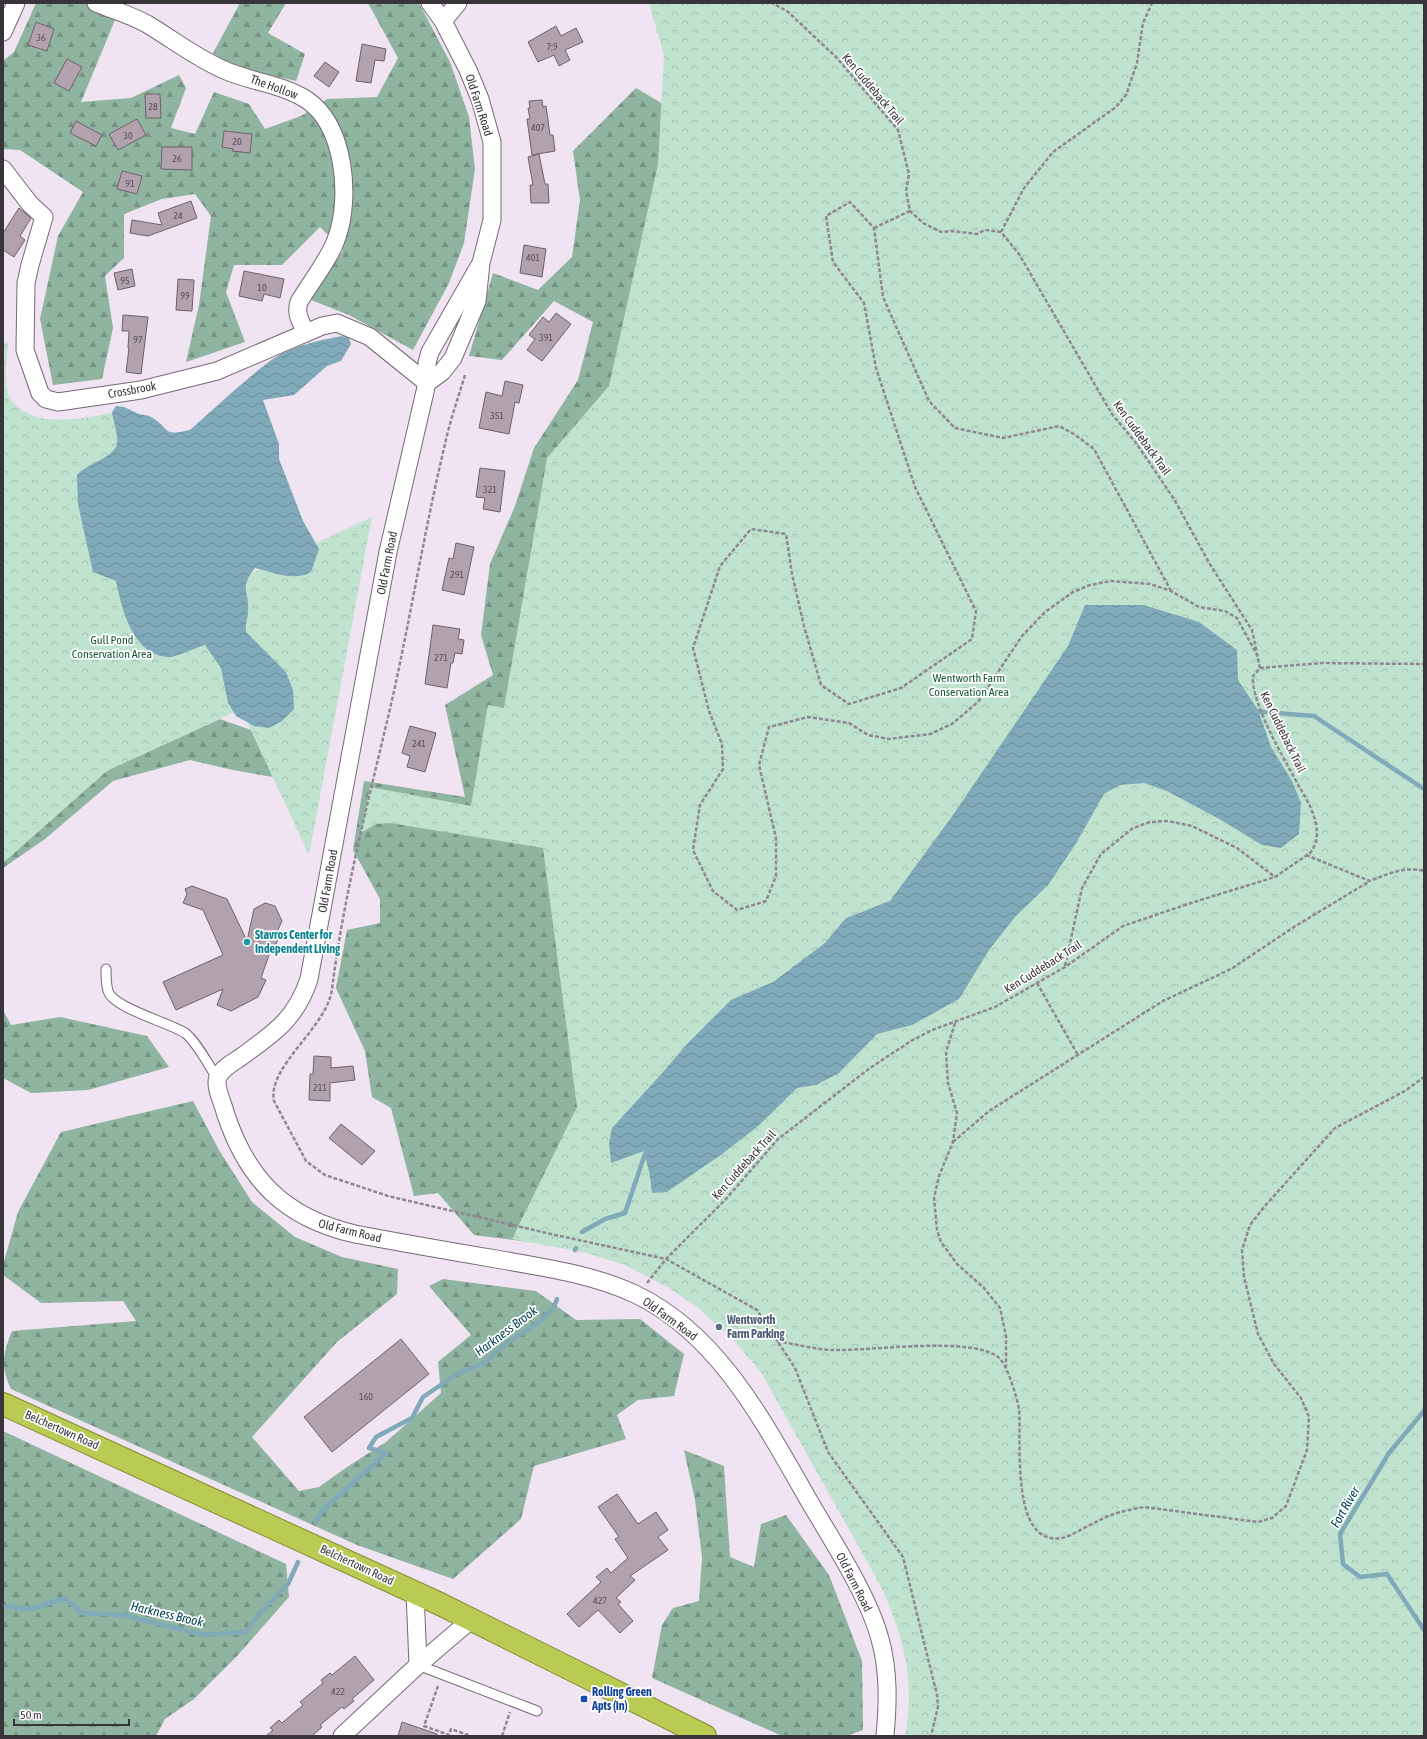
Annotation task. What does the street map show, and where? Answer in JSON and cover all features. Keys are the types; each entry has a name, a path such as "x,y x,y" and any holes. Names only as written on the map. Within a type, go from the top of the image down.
{"highway":[{"name":"Belchertown Road","path":"3,1404 415,1592 705,1736"}],"street":[{"path":"3,32 16,3"},
{"name":"The Hollow","path":"96,3 145,23 205,61 228,72 276,86 306,100 318,109 330,125 342,165 344,189 343,214 337,238 299,302 296,310 306,333"},
{"name":"Old Farm Road","path":"426,383 442,372 453,358 477,301 480,291 481,263 492,220 492,142 480,99 471,77 443,21 430,3"},
{"path":"443,21 458,3"},
{"name":"Crossbrook","path":"7,175 30,204 44,217 26,283 25,350 35,384 40,393 46,399 58,402 148,388 217,371 322,326 337,324 349,327 370,337 426,383"},
{"name":"Old Farm Road","path":"481,263 430,352 426,363 426,383 388,552 309,979 304,996 290,1018 265,1040 227,1067 217,1078 220,1095 233,1136 255,1173 279,1200 310,1220 336,1230 571,1274 608,1284 638,1296 667,1314 700,1340 724,1367 766,1427 860,1591 880,1636 887,1674 885,1736"},
{"path":"415,1592 418,1665"},
{"path":"342,1736 418,1665 472,1619"}],"lane":[{"path":"106,969 108,992 115,1001 169,1024 187,1034 217,1078"},
{"path":"418,1665 537,1711"}],"path":[{"name":"Ken Cuddeback Trail","path":"772,3 786,11 836,57 898,130 906,155 909,174 906,191 910,211"},
{"path":"874,228 910,211 923,223 941,232 951,231 977,234 985,230 1001,232 1024,188 1053,152 1116,107 1126,95 1137,63 1143,23 1152,3"},
{"path":"1172,591 1094,450 1074,434 1059,426 1003,438 955,428 929,401 883,297 874,228 850,202 826,216 833,262 864,303 876,368 915,487 976,611 972,639 901,688 849,704 821,685 804,626 786,534 751,530 720,566 693,648 709,711 722,744 723,769 700,805 693,850 713,891 737,910 766,901 776,876 776,838 759,765 769,727 808,717 849,723 868,735 889,739 930,734 952,724 978,702 1022,636 1045,612 1073,592 1090,585 1111,581 1150,584 1172,591 1199,607 1225,611 1237,618 1258,657"},
{"name":"Ken Cuddeback Trail","path":"638,1296 666,1259 726,1198 778,1139 870,1068 911,1041 932,1030 955,1023 995,1007 1065,967 1123,926 1275,877 1310,853 1313,849 1317,832 1315,817 1264,719 1253,691 1253,676 1260,668 1252,630 1211,566 1174,499 1136,443 1112,414 1019,254 1001,232"},
{"path":"465,375 445,443 390,709 358,842 338,939 331,996 327,1009 280,1075 273,1091 274,1101 306,1161 317,1171 331,1178 388,1196 666,1259 757,1310 794,1368 828,1452 903,1557 938,1696 938,1707 931,1736"},
{"path":"1260,668 1322,663 1424,664"},
{"path":"1065,967 1082,888 1101,854 1133,828 1150,822 1168,822 1192,826 1237,848 1275,877"},
{"path":"1306,855 1370,881"},
{"path":"953,1142 989,1111 1163,1001 1231,969 1294,927 1370,881 1401,870 1414,869 1424,871"},
{"path":"1036,983 1078,1055"},
{"path":"955,1023 946,1052 948,1083 957,1113 953,1142 939,1176 934,1198 937,1230 941,1242 957,1264 984,1288 1000,1308 1006,1336 1006,1368"},
{"path":"777,1340 833,1350 942,1346 987,1349 1000,1358 1006,1368 1019,1408 1020,1481 1026,1510 1034,1526 1046,1537 1062,1538 1100,1519 1126,1510 1144,1507 1258,1522 1272,1518 1286,1506 1307,1450 1309,1417 1301,1398 1274,1364 1258,1334 1244,1276 1242,1250 1250,1225 1264,1207 1335,1128 1405,1091 1424,1077"},
{"path":"442,1674 424,1726 449,1735 451,1729 471,1736"},
{"path":"502,1736 510,1711"}],"green space":[{"path":"36,3 122,3 81,102 131,98 179,75 186,88 171,128 195,134 214,92 249,104 265,129 301,116 327,99 377,97 398,58 368,3 419,3 450,62 469,117 475,169 464,243 449,283 413,350 349,315 311,300 343,250 320,227 282,265 234,265 226,292 245,342 186,362 199,305 211,216 195,194 162,199 124,214 124,258 105,276 113,328 102,379 53,385 40,319 58,236 83,192 20,150 3,149 3,61 14,52"},
{"path":"240,3 286,3 268,33 305,54 296,81 232,66 213,53"},
{"name":"Wentworth Farm Conservation Area","path":"649,3 1064,3 1065,5 1069,3 1424,3 1424,1736 905,1736 908,1716 908,1677 901,1639 895,1620 879,1583 762,1374 733,1339 697,1307 669,1288 625,1265 587,1253 512,1239 577,1107 543,848 390,823 376,824 361,833 370,787 471,806 488,705 504,708 547,458 609,386 658,164 664,55"},
{"path":"910,3 1130,3 592,1250 474,1235 438,1193 414,1196 391,1108 372,1097 365,1051 336,988 347,930 380,923 380,899 353,850 364,781 465,797 445,705 493,675 481,635 490,564 515,506 534,448 578,380 593,322 554,301 502,360 469,356 493,273 538,290 572,257 580,200 573,151 636,88 678,113"},
{"name":"Gull Pond Conservation Area","path":"3,343 8,343 6,375 8,395 15,404 25,412 38,417 66,420 123,411 207,594 372,517 309,855 241,709 107,771 3,863"},
{"path":"3,716 139,756 220,719 251,730 273,777 190,760 113,781 45,839 3,868"},
{"path":"3,1010 11,1025 60,1017 147,1036 169,1067 88,1090 31,1093 3,1078"},
{"path":"193,1101 219,1150 252,1202 295,1237 342,1257 398,1269 397,1294 337,1342 252,1437 299,1491 319,1487 386,1442 441,1393 438,1362 471,1335 429,1286 443,1279 536,1291 576,1320 640,1319 684,1354 674,1396 638,1400 617,1415 626,1439 534,1466 521,1519 453,1579 357,1545 11,1389 5,1373 4,1360 6,1347 12,1331 136,1321 123,1301 41,1303 3,1275 3,1265 18,1212 61,1132"},
{"path":"3,1431 286,1564 289,1597 237,1656 194,1699 165,1719 156,1736 3,1736"},
{"path":"684,1450 724,1466 730,1557 754,1567 761,1524 786,1515 829,1575 862,1661 863,1730 846,1736 782,1736 652,1678 662,1625 673,1608 699,1601 702,1557 695,1500"}],"water":[{"path":"342,336 349,338 351,344 341,361 327,366 294,395 263,400 279,444 279,459 303,521 319,549 311,572 304,575 291,576 276,574 255,568 247,581 246,590 248,613 246,632 286,672 293,690 294,709 282,721 269,728 254,726 236,716 228,703 221,668 205,645 171,657 167,657 155,654 145,648 137,639 126,617 116,581 93,572 78,504 77,475 112,452 115,448 117,443 117,435 112,412 116,406 150,416 170,432 190,430 249,377 278,356 304,345"},
{"path":"1085,605 1143,605 1199,622 1237,650 1238,680 1258,710 1271,747 1292,781 1301,803 1299,834 1281,848 1262,845 1221,820 1167,791 1144,783 1120,785 1104,794 1075,845 1048,885 1015,917 989,950 959,999 912,1025 877,1034 839,1073 816,1085 797,1088 757,1127 722,1154 667,1192 652,1193 650,1176 644,1151 611,1163 609,1143 612,1128 688,1043 731,1000 773,982 825,943 846,918 890,901 953,815 1068,646"}],"building":[{"path":"36,22 54,29 47,51 28,45"},
{"path":"556,26 561,36 576,28 583,42 565,50 570,60 559,66 554,55 538,62 528,42"},
{"path":"362,44 386,49 384,61 375,60 371,83 356,81"},
{"path":"67,59 82,67 69,91 54,83"},
{"path":"325,62 339,72 329,87 314,76"},
{"path":"145,94 160,94 161,118 146,118"},
{"path":"542,100 543,107 546,106 550,135 553,135 555,151 532,155 527,119 530,119 528,108 530,108 529,101"},
{"path":"137,119 146,135 118,150 109,134"},
{"path":"76,121 102,135 96,146 70,133"},
{"path":"224,131 252,134 250,153 232,151 233,149 222,147"},
{"path":"162,147 192,147 192,170 161,169"},
{"path":"539,154 545,184 548,184 549,203 531,203 530,185 533,185 528,157"},
{"path":"122,171 142,176 137,194 117,189"},
{"path":"191,201 197,218 148,236 130,233 132,220 162,225 158,213"},
{"path":"19,208 31,218 20,236 25,240 14,257 3,250 3,233"},
{"path":"524,245 546,249 542,277 520,273"},
{"path":"132,269 135,286 118,290 114,273"},
{"path":"244,271 284,279 280,298 264,294 262,301 239,296"},
{"path":"178,279 194,280 192,311 176,310"},
{"path":"556,313 571,324 542,361 527,350 535,339 529,335 543,317 549,322"},
{"path":"123,315 148,317 141,374 126,372 129,348 129,331 122,331"},
{"path":"505,381 523,385 519,403 515,402 509,434 479,428 486,392 502,396"},
{"path":"480,468 505,471 500,512 483,509 485,498 476,497"},
{"path":"456,543 474,547 464,595 442,590 449,558 453,559"},
{"path":"433,625 460,629 458,639 464,640 462,654 455,653 453,663 451,663 447,688 425,684"},
{"path":"410,726 436,733 425,772 407,767 410,756 402,753"},
{"name":"Stavros Center for Independent Living","path":"192,886 227,899 247,941 254,909 265,903 275,906 282,921 276,934 279,935 274,951 271,949 261,978 266,980 258,997 231,1011 217,1005 223,989 176,1010 163,982 223,955 203,910 183,903 187,894 185,889"},
{"path":"314,1056 331,1057 331,1068 353,1066 355,1080 330,1083 330,1101 309,1100 310,1074 313,1074"},
{"path":"341,1124 375,1151 362,1165 329,1138"},
{"path":"401,1339 429,1374 332,1452 304,1417"},
{"path":"617,1494 638,1524 656,1512 668,1530 658,1537 668,1550 630,1576 635,1580 616,1598 621,1602 618,1604 633,1621 620,1633 598,1610 579,1627 567,1614 601,1582 596,1577 607,1568 611,1573 628,1558 615,1539 619,1537 598,1507"},
{"path":"355,1656 374,1680 352,1699 354,1701 344,1709 342,1707 320,1725 322,1727 312,1736 266,1736 273,1730 270,1728 279,1720 282,1723 303,1705 300,1702 323,1683 321,1680 330,1673 332,1675"},
{"path":"402,1722 437,1734 437,1736 398,1736"}],"waterway":[{"path":"1252,711 1314,716 1424,789"},
{"name":"Harkness Brook","path":"582,1232 605,1219 625,1213 645,1154"},
{"name":"Harkness Brook","path":"316,1522 322,1511 386,1453 369,1448 376,1437 412,1418 423,1397 457,1374 484,1363 504,1345 540,1321 554,1307 557,1299"},
{"name":"Fort River","path":"1424,1411 1389,1453 1340,1534 1343,1564 1360,1577 1387,1574 1424,1630"},
{"name":"Harkness Brook","path":"3,1606 32,1609 65,1598 82,1613 123,1615 204,1635 246,1632 259,1614 288,1584 298,1562"}],"place":[{"name":"Stavros Center for Independent Living","path":"247,942"},
{"name":"Wentworth Farm Parking","path":"719,1327"},
{"name":"Rolling Green Apts (In)","path":"584,1699"}]}
